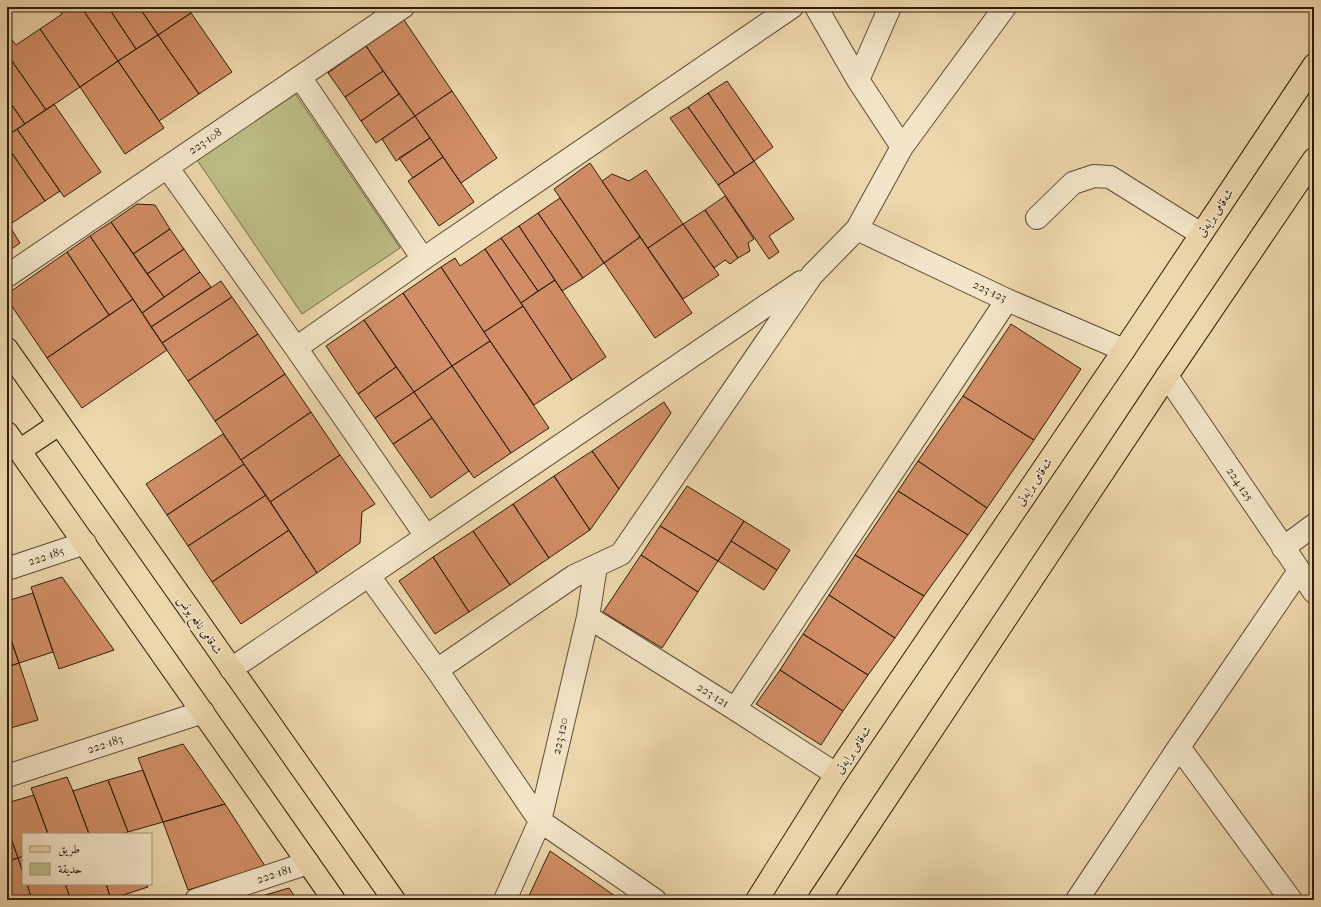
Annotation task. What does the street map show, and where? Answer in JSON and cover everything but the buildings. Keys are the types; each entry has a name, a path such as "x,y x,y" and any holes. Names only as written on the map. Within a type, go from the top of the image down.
{"main road":[{"name":"شەقامی برایەتی","path":"757,900 836,774 1124,350 1314,65"},
{"path":"819,900 1166,376 1314,159"},
{"name":"شەقامی نافع یونس","path":"7,349 394,900"},
{"path":"20,451 60,424"},
{"path":"7,433 334,900"}],"street":[{"name":"223-108","path":"7,276 403,7"},
{"path":"296,348 423,259 792,7"},
{"path":"816,7 858,80 902,147"},
{"path":"858,80 890,7"},
{"path":"437,670 574,576 621,554 812,275 857,229 902,147 1005,7"},
{"path":"300,77 423,259"},
{"path":"167,167 296,348 426,536"},
{"path":"1037,218 1073,183 1094,176 1110,177 1201,234"},
{"name":"223-123","path":"857,229 1008,300 1124,350"},
{"path":"231,669 812,275"},
{"path":"735,708 1008,300"},
{"name":"224-125","path":"1166,376 1314,592"},
{"path":"1283,548 1314,526"},
{"name":"222-185","path":"7,569 85,543"},
{"name":"223-120","path":"505,900 540,821 588,617 596,566"},
{"path":"1077,900 1299,571"},
{"path":"369,576 437,670 540,821 655,900"},
{"name":"223-121","path":"588,617 735,708 836,774"},
{"name":"222-183","path":"7,776 203,712"},
{"path":"1179,747 1291,900"},
{"name":"222-181","path":"196,900 308,863"}],"green space":[{"path":"292,89 400,248 302,314 193,154"}]}
